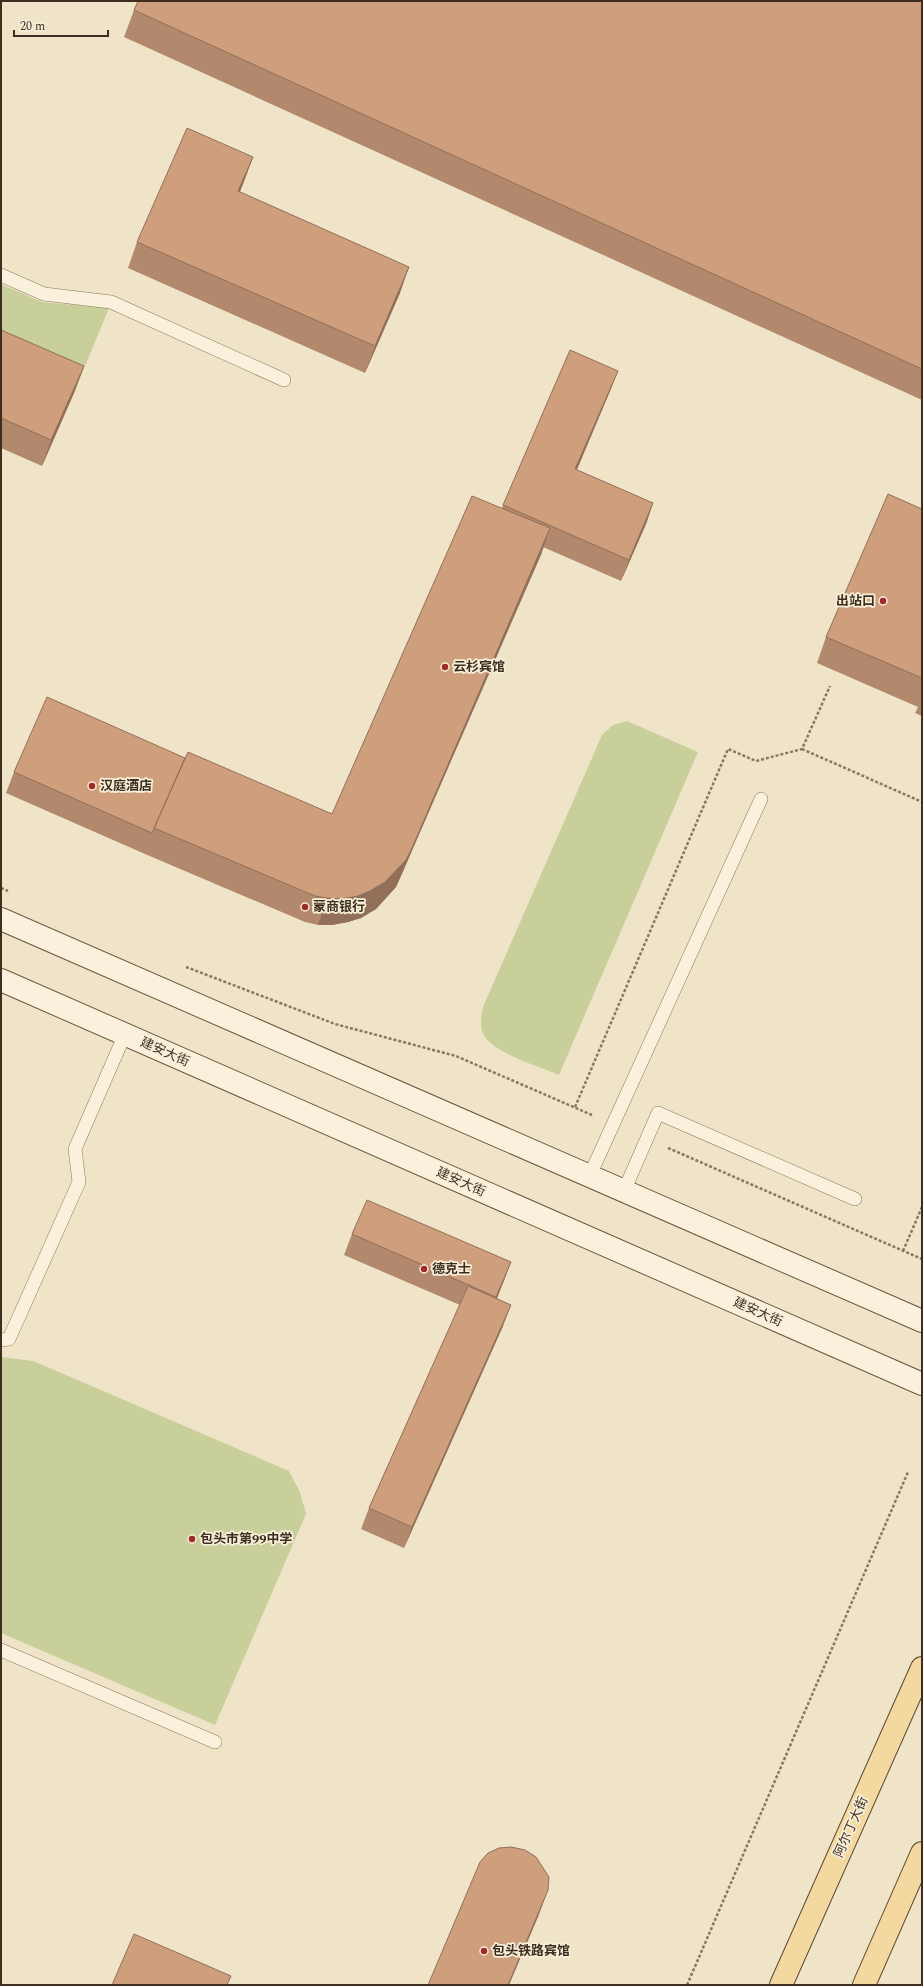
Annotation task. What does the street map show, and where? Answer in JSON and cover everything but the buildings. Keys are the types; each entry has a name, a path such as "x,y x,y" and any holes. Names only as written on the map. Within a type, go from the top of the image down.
{"main road":[{"path":"1,919 922,1320"},
{"name":"建安大街","path":"1,980 922,1384"},
{"name":"阿尔丁大街","path":"781,1985 922,1668"},
{"path":"864,1985 922,1853"}],"lane":[{"path":"1,275 44,294 111,302 284,380"},
{"path":"590,1175 761,799"},
{"path":"1,1340 9,1339 79,1182 75,1149 125,1034"},
{"path":"624,1190 658,1114 855,1198"},
{"path":"1,1650 214,1742"}],"path":[{"path":"802,749 830,686"},
{"path":"575,1107 728,749 756,761 802,749 922,802"},
{"path":"1,888 15,894"},
{"path":"181,966 335,1024 456,1056 613,1124"},
{"path":"646,1139 922,1259"},
{"path":"903,1251 922,1207"},
{"path":"687,1985 908,1472"}],"green space":[{"path":"1,284 42,302 109,308 74,393 1,360"},
{"path":"627,721 698,752 559,1075 509,1055 491,1043 483,1034 481,1027 483,1007 602,735 613,725"},
{"path":"1,1357 33,1361 289,1471 300,1492 306,1514 215,1725 1,1633"}],"place":[{"name":"出站口","path":"883,601"},
{"name":"云杉宾馆","path":"445,667"},
{"name":"汉庭酒店","path":"92,786"},
{"name":"蒙商银行","path":"305,907"},
{"name":"德克士","path":"424,1269"},
{"name":"包头市第99中学","path":"192,1539"},
{"name":"包头铁路宾馆","path":"484,1951"}]}
